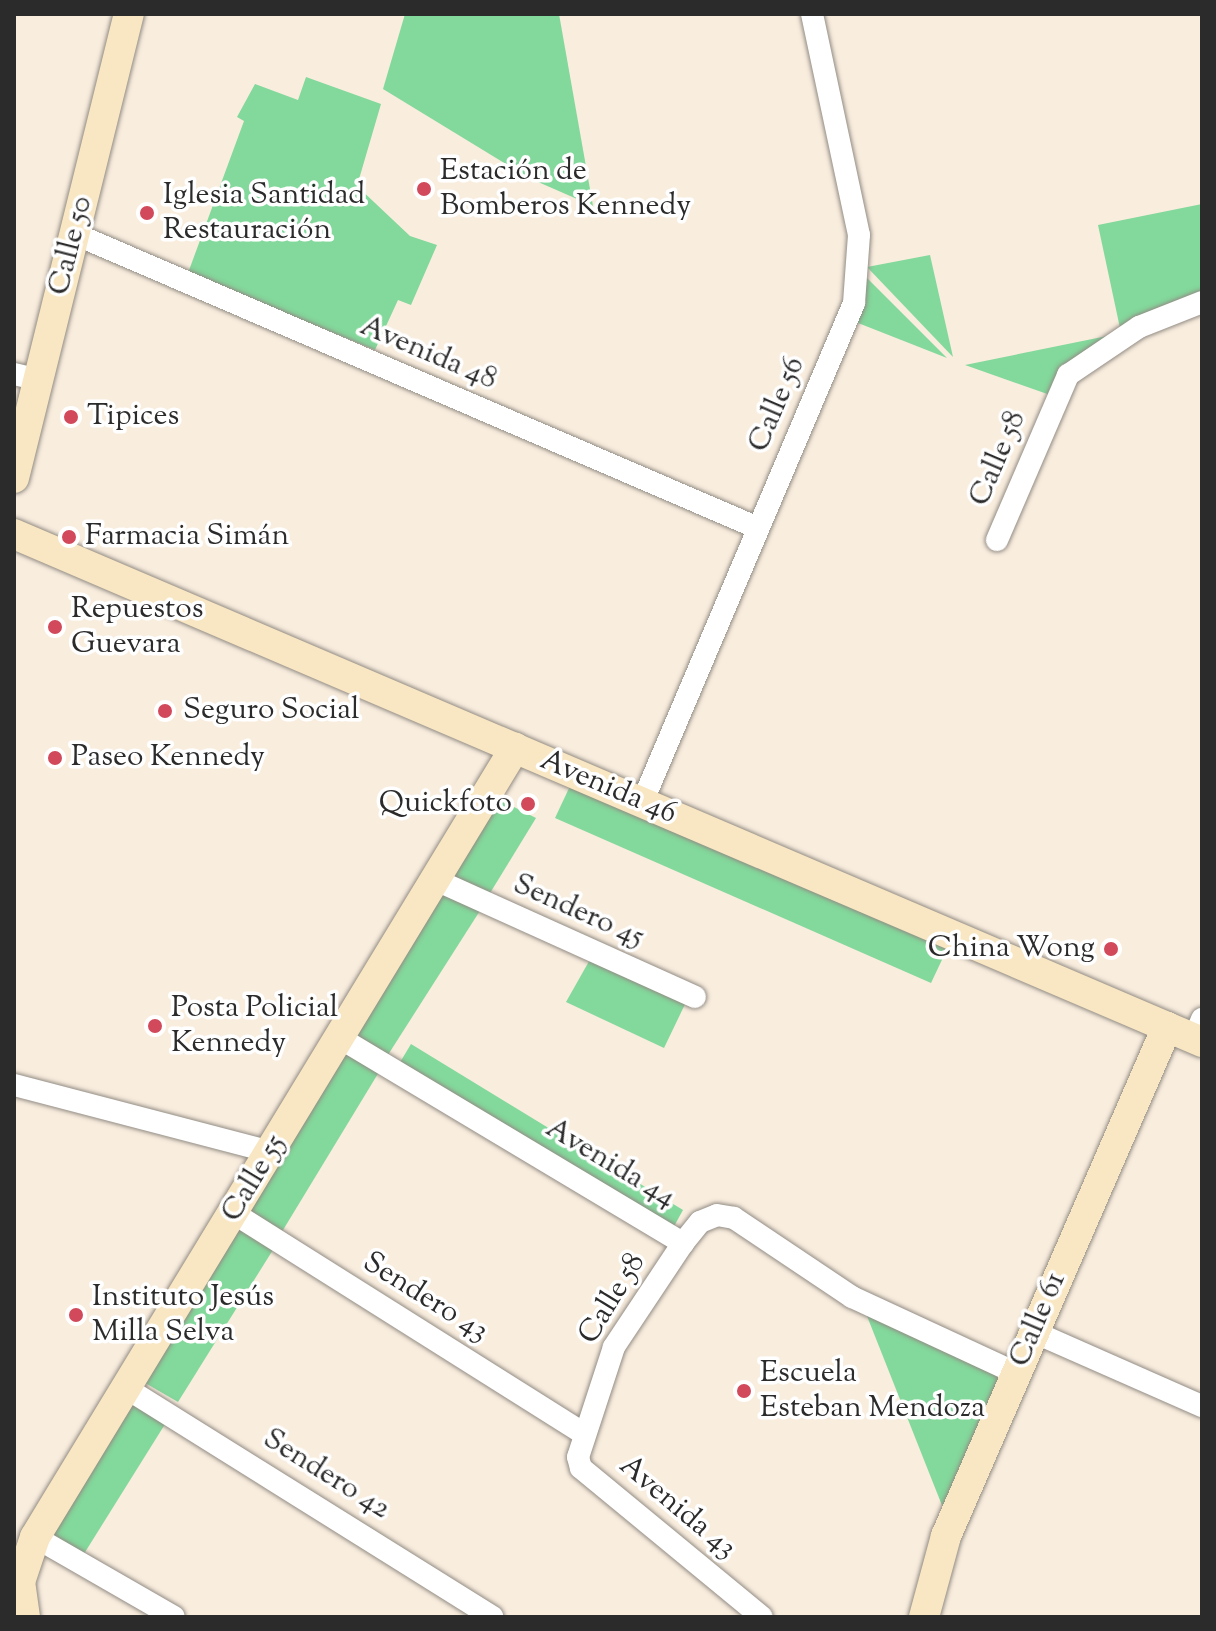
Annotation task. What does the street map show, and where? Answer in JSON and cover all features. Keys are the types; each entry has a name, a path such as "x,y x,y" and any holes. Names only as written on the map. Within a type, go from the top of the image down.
{"street":[{"name":"Calle 50","path":"14,478 26,377 75,234 129,14"},
{"name":"Calle 56","path":"642,803 854,303 859,235 812,14"},
{"name":"Avenida 48","path":"75,234 758,528"},
{"name":"Calle 58","path":"997,540 1068,375 1139,327 1202,302"},
{"name":"Avenida 46","path":"14,534 642,803 1191,1032"},
{"name":"Calle 55","path":"25,1617 20,1582 35,1537 235,1214 515,748"},
{"name":"Sendero 45","path":"436,880 695,997"},
{"name":"Calle 61","path":"924,1617 946,1536 1034,1332 1191,1032"},
{"name":"Avenida 44","path":"340,1038 683,1243 700,1222 717,1215 734,1218 852,1297 1016,1373"},
{"path":"14,1085 271,1152"},
{"name":"Sendero 43","path":"235,1214 583,1433"},
{"name":"Calle 58","path":"583,1433 614,1347 683,1243"},
{"path":"1034,1332 1202,1406"},
{"name":"Sendero 42","path":"126,1388 492,1617"},
{"name":"Avenida 43","path":"583,1433 578,1447 581,1468 762,1617"},
{"path":"35,1537 174,1617"}],"green space":[{"path":"405,14 559,14 593,206 529,178 383,89"},
{"path":"306,77 381,104 357,186 410,236 437,245 411,305 398,300 375,350 188,273 244,121 237,117 255,84 298,100"},
{"path":"1202,204 1202,292 1120,328 1098,225"},
{"path":"930,255 953,357 867,267"},
{"path":"864,275 947,358 853,321"},
{"path":"1112,335 1053,396 965,365"},
{"path":"571,784 948,947 931,983 555,818"},
{"path":"492,796 536,818 487,898 443,878"},
{"path":"437,887 483,906 386,1058 348,1036"},
{"path":"592,956 688,998 664,1048 566,1002"},
{"path":"411,1044 683,1210 672,1230 399,1064"},
{"path":"340,1051 379,1072 280,1235 244,1214"},
{"path":"239,1223 276,1245 178,1402 140,1380"},
{"path":"865,1311 1008,1376 947,1518"},
{"path":"133,1389 172,1413 82,1557 44,1533"}],"place":[{"name":"Estación de Bomberos Kennedy","path":"424,189"},
{"name":"Iglesia Santidad Restauración","path":"147,213"},
{"name":"Tipices","path":"71,417"},
{"name":"Farmacia Simán","path":"69,537"},
{"name":"Repuestos Guevara","path":"55,627"},
{"name":"Seguro Social","path":"165,711"},
{"name":"Paseo Kennedy","path":"55,758"},
{"name":"Quickfoto","path":"528,804"},
{"name":"China Wong","path":"1111,949"},
{"name":"Posta Policial Kennedy","path":"155,1026"},
{"name":"Instituto Jesús Milla Selva","path":"76,1315"},
{"name":"Escuela Esteban Mendoza","path":"744,1391"}]}
